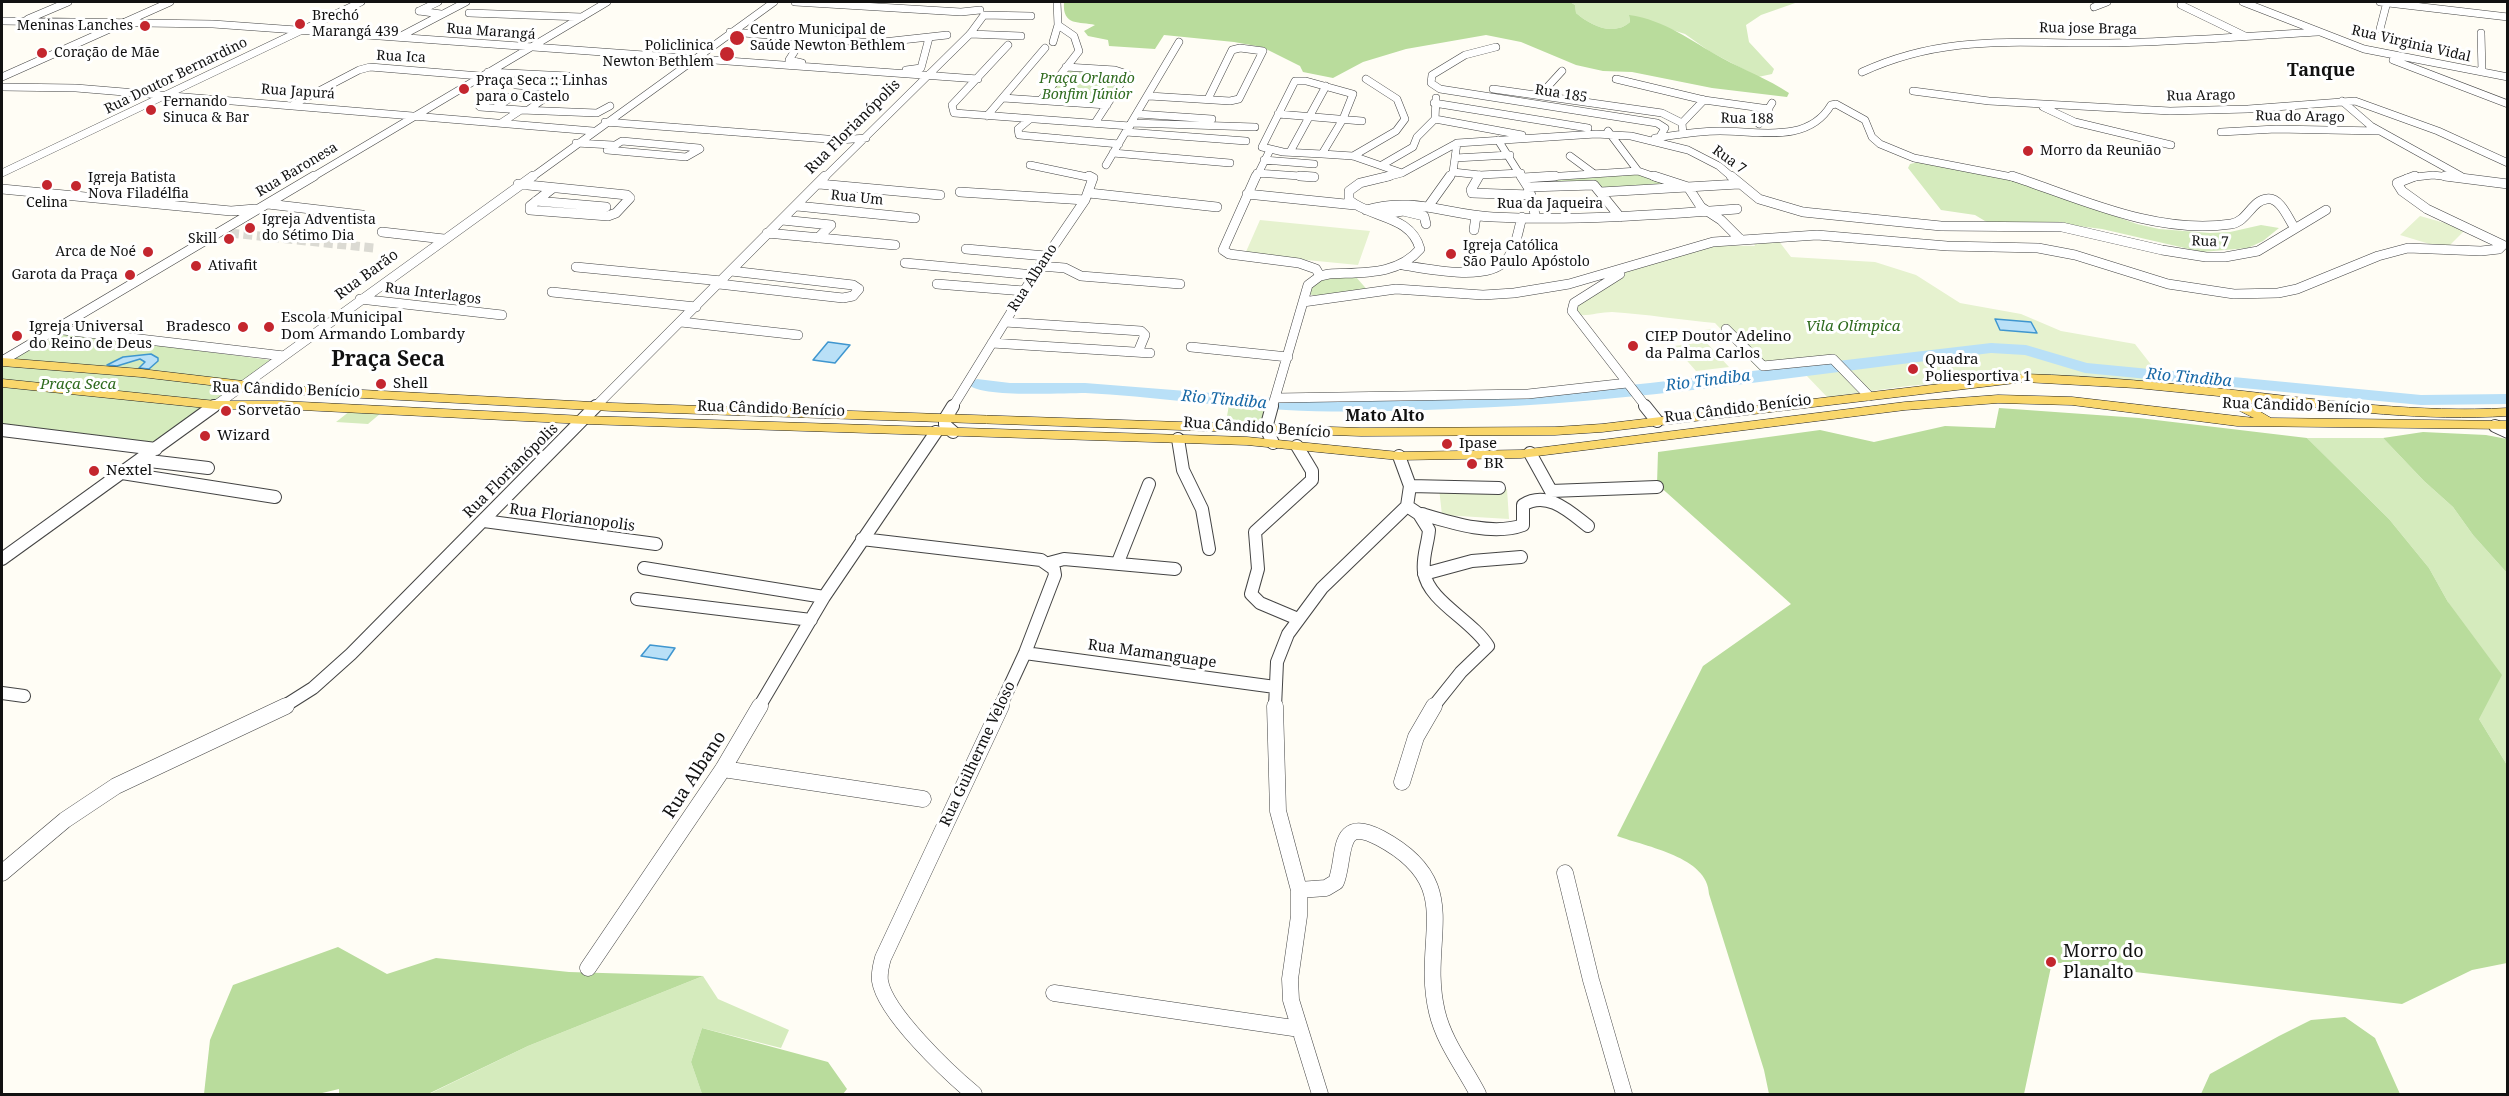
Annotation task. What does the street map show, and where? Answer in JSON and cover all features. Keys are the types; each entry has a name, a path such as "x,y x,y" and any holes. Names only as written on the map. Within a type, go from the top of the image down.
{"main road":[{"name":"Rua Cândido Benício","path":"2,362 303,391 597,406 610,400 945,419 1361,432 1555,431 2024,378 2091,379 2150,384 2262,398 2404,411 2463,414 2508,412"},
{"name":"Rua Cândido Benício","path":"2,383 216,405 304,406 585,420 1273,443 1399,456 1530,453 1684,432 1960,400 2020,398 2072,401 2237,422 2504,428"},
{"path":"2150,384 2189,392 2208,403 2209,409 2204,412 2183,414"},
{"path":"2262,398 2244,400 2240,402 2241,406 2250,413 2277,423"}],"street":[{"path":"24,21 68,2"},
{"path":"56,7 78,2"},
{"path":"2,77 170,2"},
{"name":"Rua Doutor Bernardino","path":"2,173 361,2"},
{"path":"438,2 419,12 441,14"},
{"path":"399,37 466,2"},
{"name":"Rua Baronesa","path":"2,362 412,115 607,2"},
{"name":"Rua Barão","path":"2,559 518,184 774,2"},
{"path":"795,2 1031,16"},
{"path":"1053,42 1058,25 1057,2"},
{"path":"2094,7 2107,2"},
{"name":"Rua Virginia Vidal","path":"2243,2 2364,49 2508,77"},
{"path":"2380,28 2384,2 2507,15"},
{"path":"2436,2 2445,9"},
{"path":"2181,5 2246,36"},
{"path":"469,12 540,17 556,15 582,17"},
{"name":"Rua Florianópolis","path":"610,400 767,233 970,34 982,13"},
{"name":"Rua Marangá","path":"2,21 195,23 978,79"},
{"path":"1041,100 1079,51 1080,46 1074,36 1058,25"},
{"path":"730,32 874,43 947,35"},
{"name":"Rua jose Braga","path":"1862,72 1906,53 1943,46 2006,41 2105,43 2318,32"},
{"path":"2481,33 2482,72"},
{"path":"970,34 1021,36"},
{"path":"803,38 789,58 790,62 911,71 921,68 929,38"},
{"path":"1106,165 1179,42"},
{"path":"1008,45 952,105 951,110 958,114 1129,127 1256,127"},
{"path":"1440,89 1431,83 1432,75 1466,55 1496,47"},
{"path":"987,116 1045,48"},
{"path":"1149,96 1230,101 1241,98 1263,51 1240,48 1232,51 1208,99"},
{"path":"2364,49 2508,104"},
{"name":"Rua Ica","path":"293,105 359,70 370,67 484,74 568,76"},
{"path":"1065,67 1126,73 1127,77 1095,123"},
{"path":"1540,95 1562,71"},
{"path":"1366,79 1387,90 1405,114 1407,134 1413,147 1382,165"},
{"path":"1616,79 1704,100 1771,106 1759,124"},
{"path":"1322,154 1343,119 1353,94 1302,80 1293,82 1261,145 1268,149 1290,152 1353,156 1402,173"},
{"path":"1435,119 1434,104 1440,89 1445,85 1540,95 1662,113 1682,123"},
{"path":"501,123 558,89 516,86"},
{"path":"1290,152 1326,86"},
{"name":"Rua Japurá","path":"2,87 76,88 593,131"},
{"name":"Rua 185","path":"1440,89 1657,123 1665,128 1659,138"},
{"name":"Rua Arago","path":"1913,91 1968,99 2037,104 2200,111 2341,100 2355,101 2377,107 2508,163"},
{"path":"544,99 495,97 479,106 597,113 610,106"},
{"path":"495,108 512,97"},
{"path":"1004,98 1107,105"},
{"path":"1683,134 1682,123 1704,100"},
{"path":"2341,100 2379,131 2467,180"},
{"path":"1434,104 1604,130 1613,135 1638,171"},
{"name":"Rua 188","path":"1648,139 1724,131 1770,135 1788,132 1815,123 1825,115 1831,105 1836,104 1865,120 1872,136 1880,144 1914,158 2009,175 2128,214 2188,226 2233,224 2243,219 2261,200 2272,199 2277,201 2294,227"},
{"path":"2037,104 2075,122 2171,145"},
{"path":"1551,122 1561,108"},
{"path":"1138,114 1222,120"},
{"path":"1278,114 1362,121"},
{"path":"1030,119 1018,129 1020,135 1119,144"},
{"path":"1353,156 1407,134 1435,119 1510,131 1525,137"},
{"path":"605,122 840,140 866,138"},
{"path":"1129,127 1153,134 1246,141"},
{"name":"Rua do Arago","path":"2221,132 2276,129 2379,131"},
{"path":"1148,145 1153,134"},
{"name":"Rua 7","path":"1356,205 1349,200 1352,186 1402,173 1458,143 1525,137 1613,135 1648,139 1688,150 1705,158 1759,199 1803,212 1941,226 2062,227 2162,250 2206,257 2234,256 2258,251 2294,227 2326,210"},
{"path":"840,140 857,146"},
{"path":"1224,150 1230,140"},
{"path":"1498,140 1522,175 1536,218"},
{"path":"576,143 613,145 622,141 700,149 686,158 608,150 613,145"},
{"path":"1430,204 1453,172 1452,167 1458,143"},
{"path":"1268,149 1223,250 1229,254 1310,265 1320,276"},
{"path":"1113,153 1230,163"},
{"path":"1455,158 1510,155"},
{"path":"1570,156 1593,173"},
{"path":"1264,160 1314,164"},
{"path":"1030,165 1090,175 1093,178 1087,197"},
{"path":"1453,172 1480,175 1522,175 1638,171 1688,187 1694,200 1721,220 1740,239"},
{"path":"1257,173 1314,177"},
{"path":"1480,175 1471,190 1472,193 1529,191 1589,184 1601,192 1620,217"},
{"path":"1303,302 1396,289 1483,295 1514,293 1569,284 1633,267 1699,245 1740,239 1834,235 1947,246 2025,246 2075,255 2190,288 2234,294 2278,293 2311,284 2378,256 2408,248 2499,249 2503,245 2490,237 2405,195 2397,183 2406,176 2414,175 2508,184"},
{"path":"518,184 627,195 630,198 616,213 608,216 530,210 530,206 552,188"},
{"path":"819,184 940,195"},
{"path":"1601,192 1739,184"},
{"path":"2,189 231,211 264,206 362,215"},
{"path":"960,192 1087,197 1217,207"},
{"path":"1247,194 1356,205 1380,215 1408,229 1420,244 1420,249 1414,258 1402,265"},
{"name":"Rua Albano","path":"945,419 1046,256 1087,197"},
{"path":"536,201 606,207"},
{"name":"Rua da Jaqueira","path":"1366,210 1386,203 1430,204 1476,216 1536,218 1620,217 1737,208"},
{"name":"Rua Um","path":"797,206 915,218"},
{"path":"231,211 241,219"},
{"path":"1380,215 1412,212 1424,216 1426,224"},
{"path":"1474,230 1476,216"},
{"path":"1273,443 1268,437 1266,428 1308,285 1320,276 1402,265 1475,271 1499,267 1509,258 1522,217"},
{"path":"782,220 831,225 818,238"},
{"path":"219,232 230,233"},
{"path":"382,232 444,238"},
{"path":"767,233 895,245"},
{"path":"966,249 1046,256"},
{"path":"906,264 1034,275"},
{"path":"1040,266 1065,268 1081,276 1180,284"},
{"path":"576,267 841,298 853,296 859,289 853,285 731,270"},
{"path":"1633,267 1571,307 1657,420"},
{"path":"937,284 1024,291"},
{"path":"552,292 696,307"},
{"name":"Rua Interlagos","path":"360,298 502,315"},
{"path":"681,322 798,335"},
{"path":"1005,322 1141,331 1145,334 1138,352"},
{"path":"55,329 284,356"},
{"path":"1726,329 1763,366 1831,359 1840,365 1869,396"},
{"path":"992,343 1150,353"},
{"path":"1191,347 1288,357"},
{"path":"1275,402 1519,394 1631,387"},
{"name":"Rua Florianópolis","path":"2,873 61,823 114,788 288,705 312,688 351,654 597,406"},
{"path":"945,419 945,425 953,432"},
{"path":"2,430 156,449"},
{"name":"Rua Albano","path":"588,968 723,769 824,597 936,432"},
{"path":"1178,439 1184,471 1202,509 1209,549"},
{"path":"1297,446 1312,471 1312,480 1255,532 1258,568 1251,587 1251,594 1260,603 1298,619"},
{"path":"1530,453 1551,491 1657,487"},
{"path":"1320,1095 1291,1000 1290,979 1299,916 1299,890 1278,811 1275,687 1277,662 1288,634 1298,619 1351,558 1407,506 1410,486 1399,456"},
{"path":"141,460 208,468"},
{"path":"122,473 275,497"},
{"path":"1118,562 1149,484"},
{"path":"1410,486 1499,488"},
{"path":"1407,506 1436,519 1512,530 1523,525 1523,505 1540,498 1558,504 1588,526"},
{"path":"1402,782 1407,756 1426,717 1445,691 1488,646 1472,622 1432,589 1424,574 1429,533 1422,514"},
{"name":"Rua Florianopolis","path":"484,521 656,544"},
{"path":"862,539 1041,560 1049,563 1064,559 1118,562 1175,569"},
{"path":"1424,574 1467,561 1495,556 1521,557"},
{"name":"Rua Guilherme Veloso","path":"974,1095 939,1063 897,1012 881,987 879,974 883,958 1025,653 1055,575 1049,563"},
{"path":"644,568 824,597"},
{"path":"637,599 811,620"},
{"name":"Rua Mamanguape","path":"1025,653 1275,687"},
{"path":"2,693 24,696"},
{"path":"723,769 923,799"},
{"path":"1299,890 1327,888 1335,884 1339,879 1340,844 1346,837 1358,832 1372,834 1399,848 1422,872 1432,887 1436,903 1434,965 1440,1021 1478,1095"},
{"path":"1565,873 1591,980 1624,1095"},
{"path":"1054,993 1300,1029"}],"green space":[{"path":"1064,2 1570,2 1575,5 1576,13 1602,28 1616,29 1623,26 1630,22 1629,15 1654,21 1789,93 1787,97 1712,88 1632,72 1603,71 1576,65 1521,42 1486,35 1406,49 1363,62 1333,78 1303,72 1300,66 1262,47 1234,42 1164,35 1155,49 1109,46 1108,40 1088,36 1084,31 1095,25 1078,23 1069,19 1064,10"},
{"path":"1570,2 1798,2 1761,15 1746,25 1749,42 1774,69 1772,74 1758,77 1709,51 1685,34 1629,16 1630,22 1623,26 1616,29 1602,28 1576,13 1575,5"},
{"name":"Praça Orlando Bonfim Júnior","path":"1070,68 1130,73 1107,105 1044,100"},
{"path":"1918,162 2014,180 2137,224 2159,229 2210,233 2230,232 2261,225 2279,228 2263,241 2248,248 2202,252 2102,229 2062,224 1990,224 1975,215 1941,210 1908,168 1910,164"},
{"path":"1639,170 1686,183 1601,192 1595,184 1531,187 1525,177"},
{"path":"2420,216 2466,229 2446,249 2400,235"},
{"path":"1260,220 1370,231 1358,265 1245,254"},
{"name":"Vila Olímpica","path":"1778,240 1791,257 1875,262 1916,275 1960,303 2021,314 2061,331 2135,344 2167,385 2006,377 1908,386 1827,397 1806,375 1768,379 1715,323 1612,312 1580,315 1574,308 1634,266 1699,245 1755,246 1753,241"},
{"path":"1320,276 1356,277 1370,293 1319,297 1309,294 1309,284"},
{"path":"1715,329 1724,339 1690,342 1682,332"},
{"name":"Praça Seca","path":"56,332 270,360 159,445 2,426 2,365"},
{"path":"1706,342 1729,367 1696,371 1674,346"},
{"path":"1229,405 1266,408 1260,425 1230,423 1231,416 1227,416"},
{"path":"1999,408 2139,418 2307,438 2389,519 2429,568 2448,602 2502,675 2479,719 2507,765 2507,963 2472,970 2402,1004 2052,962 2024,1094 1769,1094 1764,1070 1706,881 1687,862 1674,855 1617,836 1703,666 1791,604 1657,484 1658,452 1820,430 1874,442 1945,426 1995,428"},
{"path":"350,411 381,413 368,424 336,422"},
{"path":"2423,432 2486,435 2507,439 2507,573 2473,535 2453,507 2424,481 2383,438"},
{"path":"2307,438 2383,438 2424,481 2453,507 2473,535 2507,573 2507,765 2479,719 2448,602 2429,568 2389,519"},
{"path":"1439,488 1507,489 1509,519 1442,515"},
{"path":"338,947 387,974 436,958 569,972 703,976 528,1046 428,1094 339,1094 339,1089 318,1094 204,1094 210,1040 233,985"},
{"path":"703,976 718,999 789,1030 781,1048 702,1028 691,1062 702,1094 429,1094 528,1046"},
{"path":"2345,1017 2375,1038 2400,1094 2201,1094 2210,1074 2279,1036 2311,1020"},
{"path":"702,1028 828,1062 847,1089 843,1094 702,1094 691,1062"}],"water":[{"path":"1995,319 2031,322 2037,333 2000,330"},
{"path":"828,342 850,345 835,363 813,360"},
{"path":"151,354 158,358 158,361 149,369 139,368 145,362 140,359 117,366 107,365 123,357"},
{"path":"650,645 675,648 667,660 641,656"}],"waterway":[{"name":"Rio Tindiba","path":"977,384 1010,388 1085,388 1287,405 1449,404 1530,400 1650,388 1991,348 2026,350 2085,368 2421,400 2508,399"}],"tunnel":[{"path":"230,233 374,248"}],"place":[{"name":"Brechó Marangá 439","path":"300,24"},
{"name":"Meninas Lanches","path":"145,26"},
{"name":"Centro Municipal de Saúde Newton Bethlem","path":"737,38"},
{"name":"Coração de Mãe","path":"42,53"},
{"name":"Policlinica Newton Bethlem","path":"727,54"},
{"name":"Praça Seca :: Linhas para o Castelo","path":"464,89"},
{"name":"Fernando Sinuca & Bar","path":"151,110"},
{"name":"Morro da Reunião","path":"2028,151"},
{"name":"Celina","path":"47,185"},
{"name":"Igreja Batista Nova Filadélfia","path":"76,186"},
{"name":"Igreja Adventista do Sétimo Dia","path":"250,228"},
{"name":"Skill","path":"229,239"},
{"name":"Arca de Noé","path":"148,252"},
{"name":"Igreja Católica São Paulo Apóstolo","path":"1451,254"},
{"name":"Ativafit","path":"196,266"},
{"name":"Garota da Praça","path":"130,275"},
{"name":"Bradesco","path":"243,327"},
{"name":"Escola Municipal Dom Armando Lombardy","path":"269,327"},
{"name":"Igreja Universal do Reino de Deus","path":"17,336"},
{"name":"CIEP Doutor Adelino da Palma Carlos","path":"1633,346"},
{"name":"Quadra Poliesportiva 1","path":"1913,369"},
{"name":"Shell","path":"381,384"},
{"name":"Sorvetão","path":"226,411"},
{"name":"Wizard","path":"205,436"},
{"name":"Ipase","path":"1447,444"},
{"name":"BR","path":"1472,464"},
{"name":"Nextel","path":"94,471"},
{"name":"Morro do Planalto","path":"2051,962"}],"district":[{"name":"Tanque","path":"2321,71"},
{"name":"Praça Seca","path":"388,360"},
{"name":"Mato Alto","path":"1385,416"}]}
